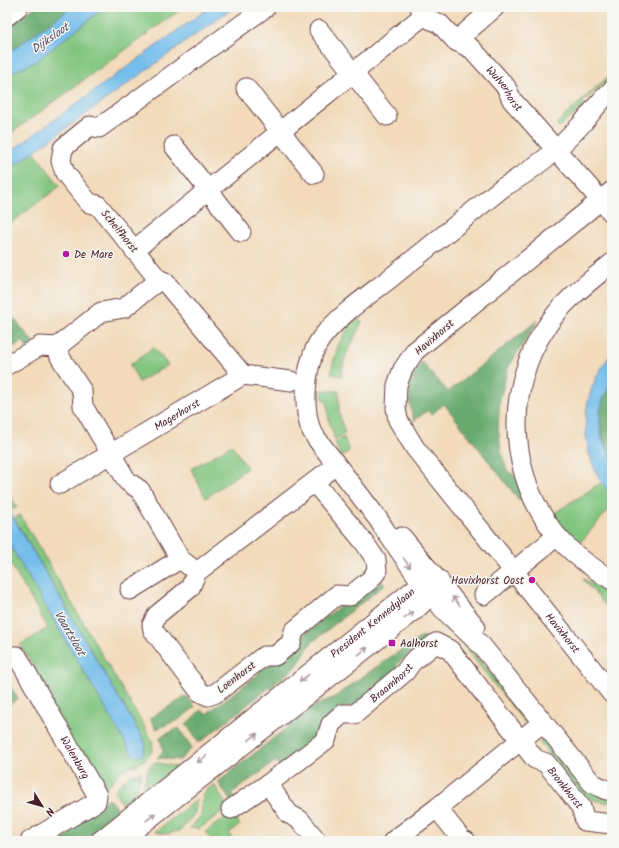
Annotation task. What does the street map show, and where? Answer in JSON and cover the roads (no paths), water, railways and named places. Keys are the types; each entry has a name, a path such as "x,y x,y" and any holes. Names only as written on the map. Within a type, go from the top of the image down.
{"street":[{"path":"7,16 18,7"},
{"name":"Schelfhorst","path":"243,375 165,282 158,279 98,205 89,203 65,173 61,161 63,148 90,126 99,128 266,7"},
{"path":"456,41 495,7"},
{"path":"134,250 352,73 422,11"},
{"name":"Wulverhorst","path":"422,11 440,24 456,41 472,49 506,88 512,100 551,145"},
{"path":"318,30 387,116"},
{"path":"246,88 314,174"},
{"path":"606,96 574,118 551,145 518,168 502,188 347,312 323,336 315,350 309,368 307,383 307,412 310,427 316,438 378,518 385,530 431,586 443,609 482,646 592,782 606,790 612,791"},
{"name":"Havixhorst","path":"551,145 608,201 415,351 403,369 397,385 396,408 398,420 415,448 612,694"},
{"path":"174,146 241,232"},
{"path":"612,263 569,298 546,326 534,347 525,370 520,391 517,434 520,464 541,514 557,536 581,560 612,580"},
{"path":"7,365 40,346 57,347 101,312 124,308 158,279"},
{"path":"57,347 60,357 82,391 83,406 127,481 140,490 180,559 197,572"},
{"path":"243,375 291,381"},
{"name":"Magerhorst","path":"60,484 243,375"},
{"name":"Loenhorst","path":"314,482 364,542 376,560 377,571 370,580 350,596 338,595 294,631 291,643 275,656 264,656 216,694 208,696 200,692 153,630 152,625 157,615 190,588 197,572 336,465"},
{"path":"484,595 557,536"},
{"path":"130,590 180,559"},
{"name":"President Kennedylaan","path":"100,841 431,586"},
{"name":"President Kennedylaan","path":"120,841 414,611 431,586"},
{"name":"Braamhorst","path":"231,808 268,784 326,740 331,724 342,714 355,714 405,672 412,662 436,643 450,650 520,740"},
{"name":"Walenburg","path":"7,657 17,656 97,795 96,802 30,841"},
{"path":"393,841 437,808 543,722"},
{"name":"Bronkhorst","path":"520,740 535,759 546,763 581,807 585,821 612,824"},
{"path":"582,770 612,779"},
{"path":"268,784 290,814 300,820 317,841"},
{"path":"437,808 463,841 466,841"}],"water":[{"name":"Dijksloot","path":"72,7 105,7 35,62 10,73 7,78 7,54"},
{"path":"210,7 234,7 7,171 7,154"},
{"path":"612,353 612,380 603,399 600,412 600,425 602,438 612,458 612,495 603,485 591,460 586,432 586,418 587,404 595,381 602,367"},
{"name":"Vaartsloot","path":"7,507 146,744 143,755 136,757 132,754 7,540"}],"place":[{"name":"De Mare","path":"66,254"},
{"name":"Havixhorst Oost","path":"532,580"},
{"name":"Aalhorst","path":"392,643"}]}
